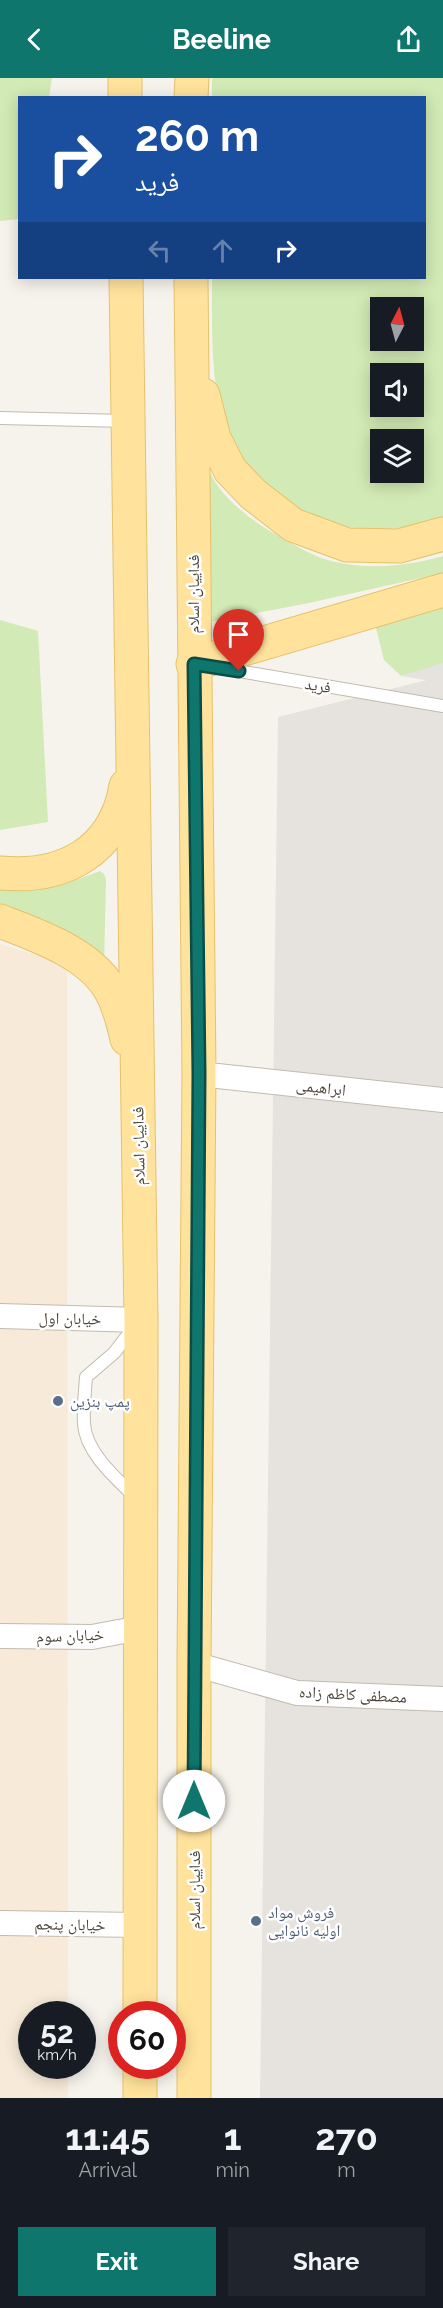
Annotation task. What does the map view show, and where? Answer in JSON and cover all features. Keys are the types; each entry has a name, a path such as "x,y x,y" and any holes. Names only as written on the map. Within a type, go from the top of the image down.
{"main road":[{"path":"125,78 125,96"},
{"path":"191,96 192,78"},
{"name":"فداییان اسلام","path":"126,279 141,1320 140,2001"},
{"name":"فداییان اسلام","path":"191,279 199,1074 194,1664 194,2098"},
{"path":"191,327 202,391 214,438 230,471 253,494 293,525 347,545 399,546 443,534"},
{"path":"194,664 443,590"},
{"path":"0,873 52,870 84,858 112,827 124,798 133,743"},
{"path":"0,921 51,941 83,961 108,985 122,1017 137,1085"},
{"path":"140,2079 140,2098"}],"street":[{"name":"ابراهیمی","path":"199,1074 443,1100"},
{"name":"خیابان اول","path":"0,1316 141,1320"},
{"name":"خیابان سوم","path":"0,1636 92,1637 140,1628"},
{"name":"مصطفی کاظم زاده","path":"194,1664 297,1693 443,1699"},
{"name":"خیابان پنجم","path":"0,1923 140,1925"}],"lane":[{"path":"0,418 127,421"},
{"name":"فرید","path":"194,664 443,706"},
{"path":"140,1502 102,1462 92,1447 84,1427 86,1377 114,1353 141,1320"}],"shaded area":[{"path":"443,663 443,683 401,676"},
{"path":"443,676 443,2098 260,2098 278,717"},
{"path":"0,944 67,964 68,2001 18,2001 18,2079 68,2079 68,2098 0,2098"}],"green space":[{"path":"0,78 52,78 49,96 18,96 18,219 0,221"},
{"path":"212,78 443,78 443,519 404,527 366,529 328,522 288,504 248,468 230,443 217,398 213,358 212,279 426,279 426,96 212,96"},
{"path":"202,453 217,485 232,503 261,525 310,553 336,562 367,566 398,565 443,556 443,573 309,603 204,623"},
{"path":"443,606 443,665 401,676 384,660 375,624"},
{"path":"0,620 38,631 48,822 0,830"},
{"path":"100,871 106,879 104,967 0,906 0,887 42,888 62,885"}],"place":[{"name":"پمپ بنزین","path":"58,1401"},
{"name":"فروش مواد اولیه نانوایی","path":"256,1921"}],"route":[{"path":"194,1801 199,1074 194,664 239,671"}]}
